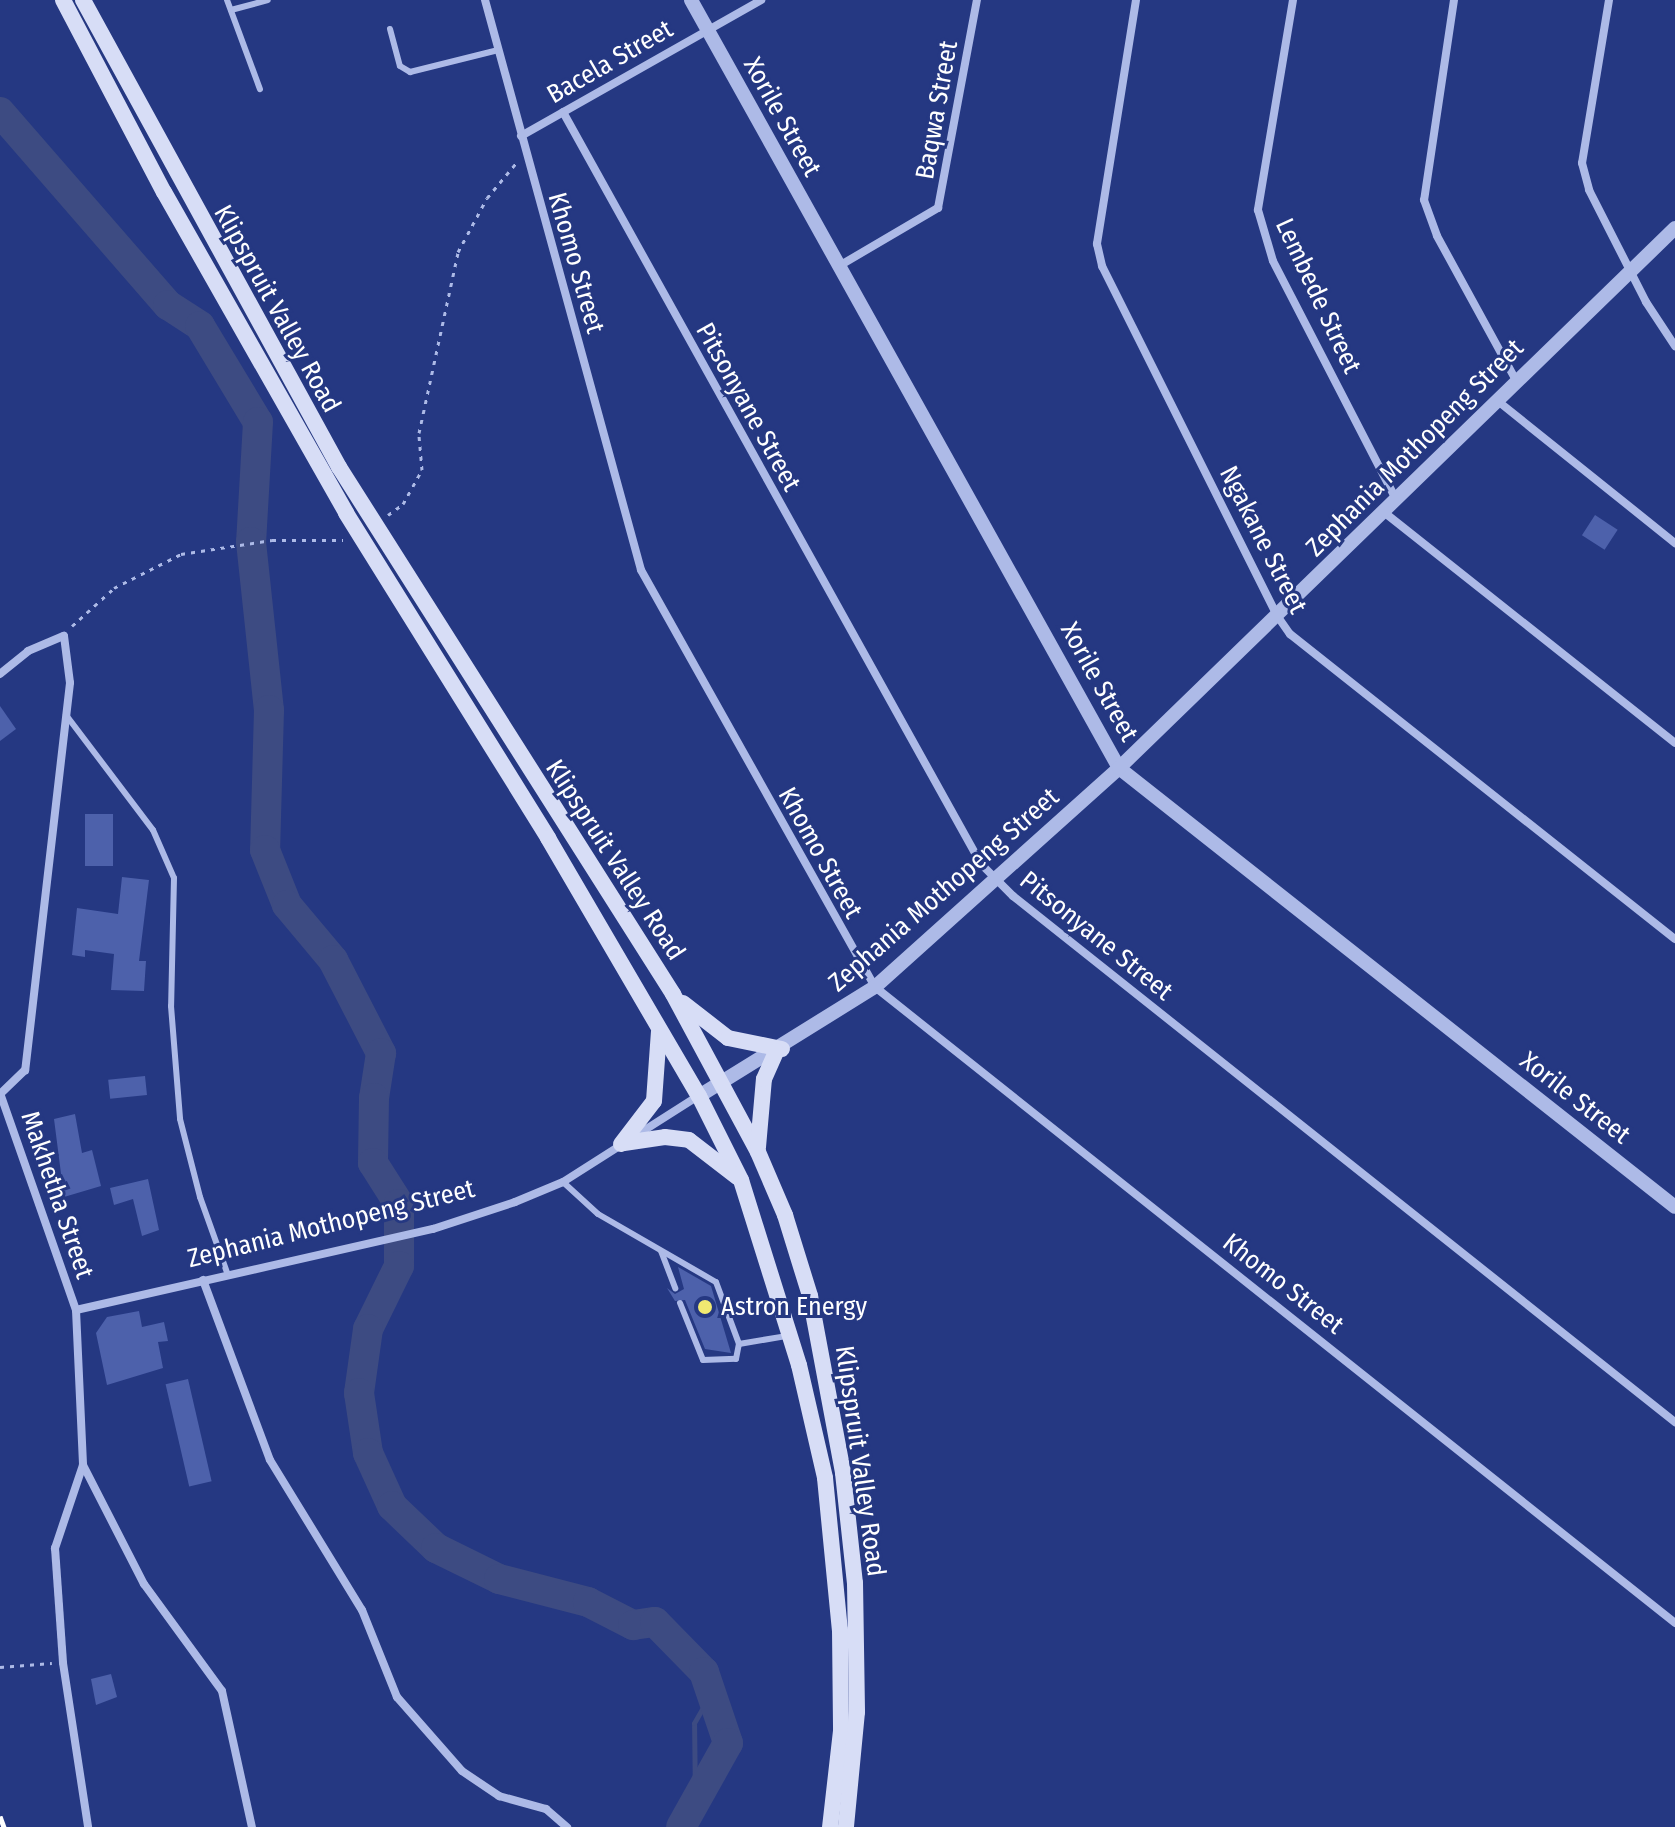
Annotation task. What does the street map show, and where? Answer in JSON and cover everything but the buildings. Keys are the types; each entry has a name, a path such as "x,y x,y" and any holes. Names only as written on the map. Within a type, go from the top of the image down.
{"main road":[{"name":"Klipspruit Valley Road","path":"63,0 164,192 346,513 548,838 699,1096 741,1180 790,1335 816,1434 834,1555 841,1731 830,1827"},
{"name":"Klipspruit Valley Road","path":"83,0 353,492 673,994 758,1152 785,1215 810,1296 843,1473 855,1583 857,1712 846,1827"},
{"path":"673,994 728,1038 779,1050 759,1102 758,1152"},
{"path":"622,1144 654,1101 659,1030"},
{"path":"622,1144 665,1137 689,1140 741,1180"}],"street":[{"name":"Khomo Street","path":"485,0 524,153 641,570 875,987 1675,1623"},
{"name":"Xorile Street","path":"691,0 1119,768 1675,1207"},
{"name":"Bacela Street","path":"521,136 761,0"},
{"name":"Baqwa Street","path":"839,266 938,208 977,0"},
{"name":"Ngakane Street","path":"1136,0 1097,244 1102,266 1278,617 1290,634 1675,939"},
{"name":"Lembede Street","path":"1293,0 1258,210 1273,261 1398,502"},
{"path":"1454,0 1424,200 1437,236 1517,382"},
{"path":"1609,0 1582,163 1589,190 1630,270 1675,346"},
{"name":"Pitsonyane Street","path":"563,112 968,847 995,880 1675,1422"},
{"name":"Zephania Mothopeng Street","path":"76,1310 433,1229 563,1182 722,1081 779,1050 875,987 1119,768 1398,502 1675,228"},
{"path":"1499,402 1675,543"},
{"path":"1385,513 1675,743"},
{"path":"0,674 28,651 64,636 70,683 25,1070 0,1094"},
{"name":"Makhetha Street","path":"0,1094 76,1310 83,1465"},
{"path":"203,1280 279,1480 362,1610 397,1697 426,1735 475,1780 499,1796 546,1809 567,1827"},
{"path":"83,1465 55,1548 63,1663 88,1827"},
{"path":"83,1465 144,1584 222,1691 252,1827"}],"lane":[{"path":"227,0 260,89"},
{"path":"231,10 268,0"},
{"path":"390,29 400,66 410,72 498,50"},
{"path":"66,715 153,830 174,878 171,1006 180,1119 200,1197 228,1275"},
{"path":"563,1182 598,1214 716,1282 739,1344 736,1359 703,1360 680,1303"},
{"path":"661,1249 675,1288"},
{"path":"739,1344 790,1335"}],"path":[{"path":"388,515 409,496 422,470 419,433 458,252 487,198 524,153"},
{"path":"64,636 83,612 136,574 208,548 272,540 343,540"},
{"path":"0,1667 63,1663"}],"waterway":[{"path":"0,112 168,305 200,326 258,422 251,542 269,710 265,850 287,905 333,960 381,1053 374,1098 373,1163 399,1204 399,1266 368,1329 359,1393 368,1453 392,1506 436,1548 499,1579 588,1602 633,1625 655,1622 704,1672 728,1743 681,1827"},
{"path":"695,1800 694,1723 711,1694"}],"railway":[{"path":"0,1816 4,1827"}],"place":[{"name":"Astron Energy","path":"705,1307"}]}
